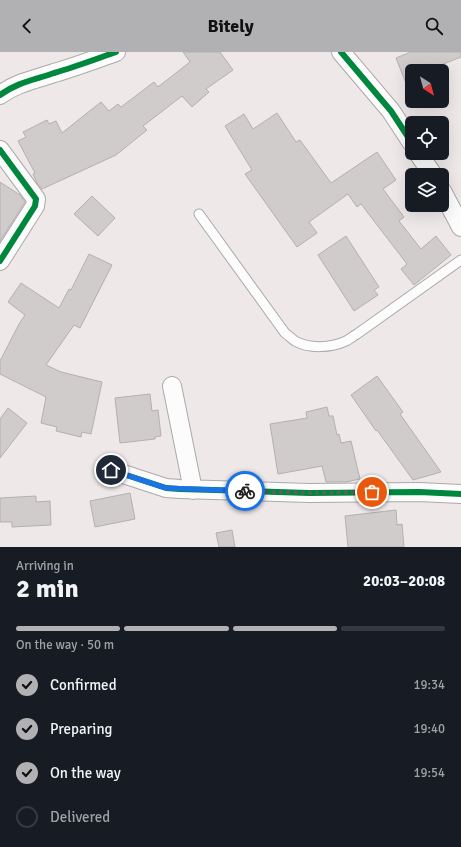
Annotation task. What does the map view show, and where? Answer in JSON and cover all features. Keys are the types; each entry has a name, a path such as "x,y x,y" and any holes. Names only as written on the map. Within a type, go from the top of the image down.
{"street":[{"path":"0,95 23,82 116,52"},
{"path":"341,52 392,111 405,132"},
{"path":"0,150 36,199 35,206 0,261"},
{"path":"449,204 461,227"},
{"path":"172,386 192,490"},
{"path":"111,470 166,488 192,490 309,493 419,492 461,494"}],"lane":[{"path":"199,214 285,333 294,340 307,346 337,344 346,341 461,260"}],"building":[{"path":"183,52 220,52 233,70 206,89 209,92 192,107 182,96 143,126 147,130 116,155 42,189 37,183 33,174 35,173 18,141 26,137 23,132 47,120 49,124 56,121 62,133 101,102 109,111 118,104 121,107 154,82 158,87 190,62"},
{"path":"411,52 461,52 461,57 444,64 405,64 405,81 396,58"},
{"path":"277,113 296,142 300,140 331,183 377,152 396,180 383,189 404,217 399,221 421,249 436,236 451,255 414,285 401,269 407,264 361,204 357,207 348,194 309,222 317,233 297,247 245,174 252,170 225,126 244,114 253,129"},
{"path":"0,182 20,195 25,202 0,241"},
{"path":"92,196 115,218 98,236 74,214"},
{"path":"346,236 379,287 374,290 378,295 354,311 318,255"},
{"path":"89,254 112,265 80,328 74,325 46,365 61,372 102,382 91,434 82,432 81,437 56,431 57,427 41,423 46,397 0,374 0,361 25,315 8,302 21,283 59,308 69,289 71,290"},
{"path":"377,376 403,412 400,414 441,472 413,480 351,395"},
{"path":"150,394 152,411 158,410 161,436 155,437 155,439 120,443 115,398"},
{"path":"327,407 329,416 333,416 337,435 339,434 341,443 351,441 360,479 346,482 326,482 322,466 278,474 270,424 307,418 306,412"},
{"path":"8,408 27,423 0,458 0,419"},
{"path":"130,493 135,519 95,527 90,501"},
{"path":"36,496 36,502 50,501 51,525 12,527 12,522 0,522 0,498"},
{"path":"396,510 397,525 402,524 404,547 348,547 345,516"},
{"path":"232,530 235,547 219,547 216,533"}],"cycle path":[{"path":"0,95 13,87 26,82 116,52"},
{"path":"341,52 391,111 405,132"},
{"path":"0,150 36,199 35,206 0,261"},
{"path":"111,470 166,488 180,489 309,493 419,492 461,494"}],"way so far":[{"path":"245,491 309,493 372,492"}],"route":[{"path":"111,470 166,488 245,491"}]}
